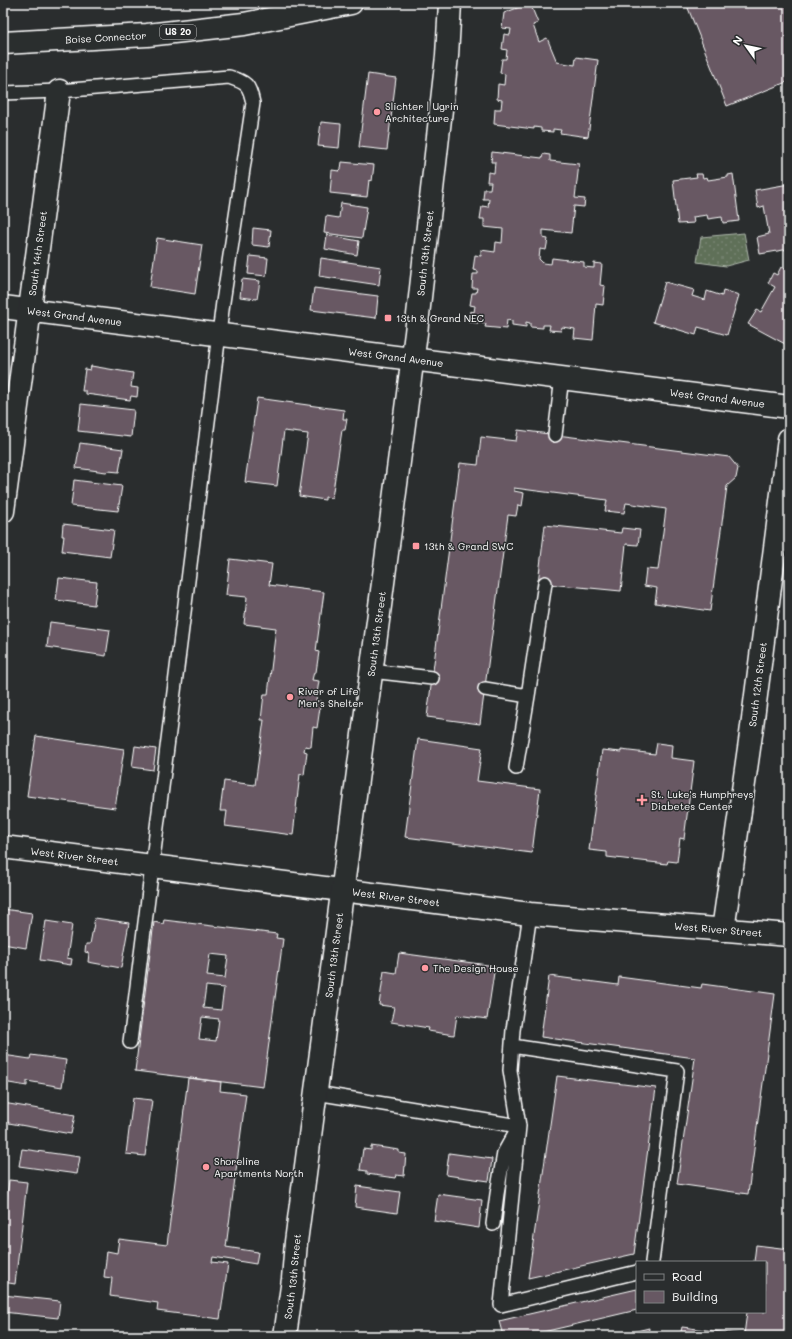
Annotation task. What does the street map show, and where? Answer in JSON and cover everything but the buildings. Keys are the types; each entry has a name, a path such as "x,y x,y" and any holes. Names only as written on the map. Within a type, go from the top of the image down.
{"main road":[{"name":"Boise Connector","path":"3,43 169,33 244,24 351,3"},
{"name":"South 13th Street","path":"285,1336 293,1279 296,1242 412,359 447,56 450,3"},
{"name":"South 14th Street","path":"3,511 59,90"},
{"name":"West Grand Avenue","path":"3,307 789,407"},
{"name":"South 12th Street","path":"723,930 751,734 789,439"},
{"name":"West River Street","path":"3,847 530,914 789,935"}],"lane":[{"path":"3,93 229,77 243,81 250,89 253,103 219,335 130,1042"},
{"path":"555,435 562,377"},
{"path":"516,768 545,583"},
{"path":"371,671 432,678"},
{"path":"485,689 528,696"},
{"path":"530,914 513,1030 510,1070 519,1126 501,1305 636,1272"},
{"path":"512,1046 677,1071 652,1261"},
{"path":"316,1093 519,1126"},
{"path":"493,1224 504,1153 519,1126"}],"green space":[{"path":"744,233 749,260 726,266 697,262 701,237"}],"place":[{"name":"Slichter | Ugrin Architecture","path":"377,112"},
{"name":"13th & Grand NEC","path":"388,318"},
{"name":"13th & Grand SWC","path":"416,546"},
{"name":"River of Life Men's Shelter","path":"290,697"},
{"name":"St. Luke's Humphreys Diabetes Center","path":"642,800"},
{"name":"The Design House","path":"425,968"},
{"name":"Shoreline Apartments North","path":"206,1167"}]}
